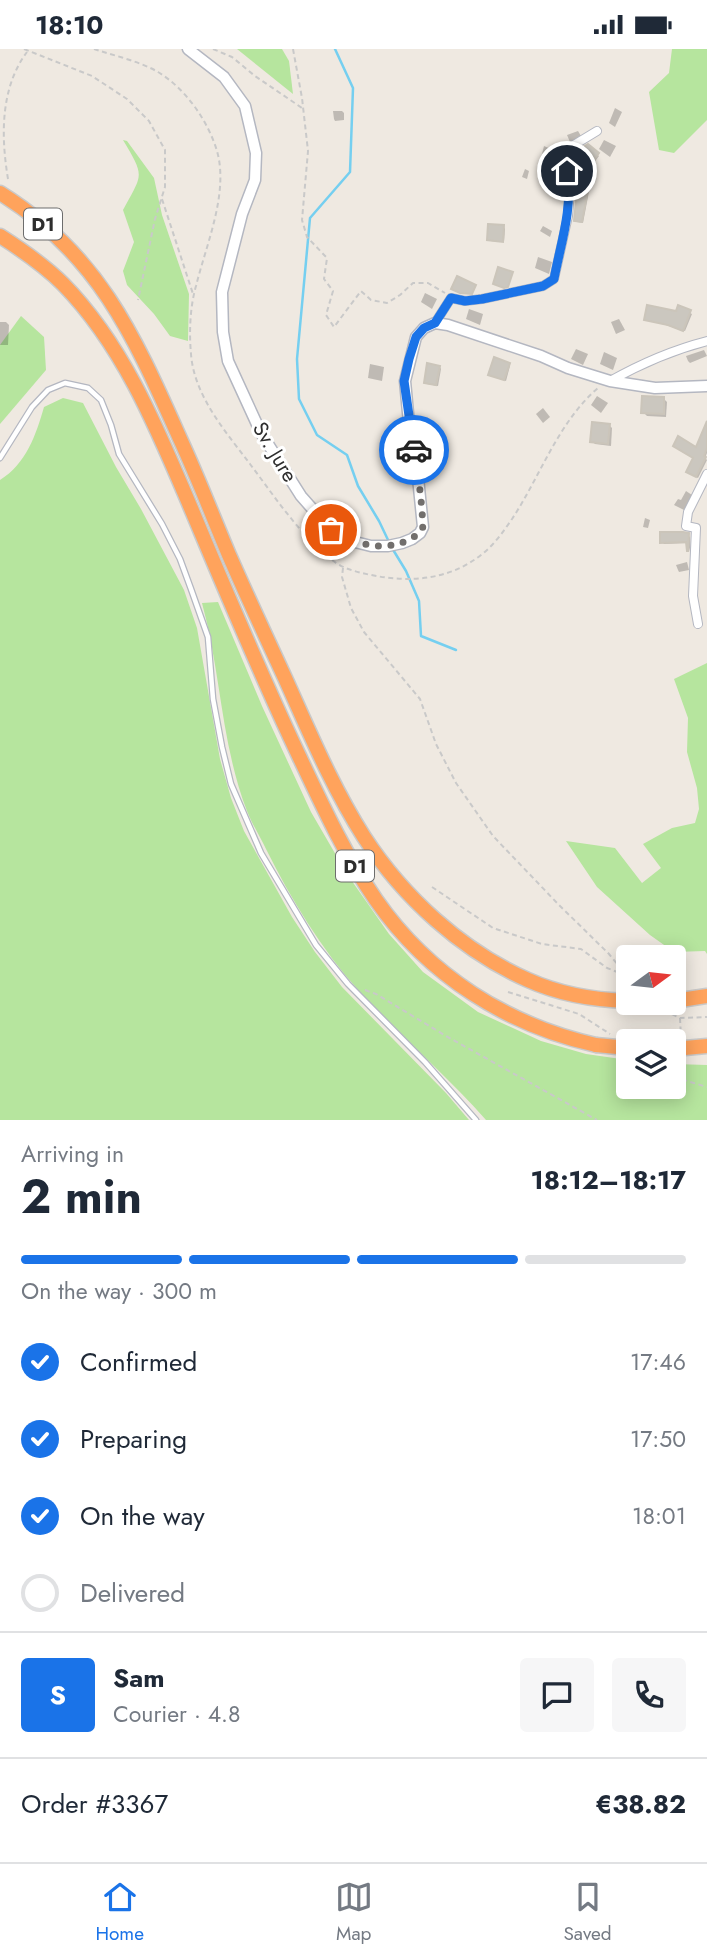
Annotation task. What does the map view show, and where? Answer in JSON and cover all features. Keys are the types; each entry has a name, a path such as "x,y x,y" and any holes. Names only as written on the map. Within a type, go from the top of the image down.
{"highway":[{"name":"D1","path":"0,193 34,216 62,240 111,299 146,362 316,747 364,837 391,874 439,922 491,960 529,981 586,996 616,1000"},
{"name":"D1","path":"0,236 33,258 62,283 90,314 126,368 160,434 282,720 322,804 358,871 387,915 427,959 475,996 508,1015 543,1030 597,1045 616,1044"},
{"path":"686,999 707,996"},
{"path":"686,1043 707,1046"}],"street":[{"name":"Sv. Jure","path":"188,49 224,77 245,106 256,153 255,180 243,213 222,292 223,331 228,361 261,433 301,496 331,530 351,541 371,546 392,545 412,539 423,527 418,468 410,434 404,381 416,337 424,328 435,323"},
{"path":"597,131 564,151 570,191 568,216 554,279 543,286 482,299 465,301 451,298 435,323 448,325 541,356 568,368 610,380 655,388 707,386"},
{"path":"610,380 668,352 707,341"},
{"path":"698,624 693,596 696,528 686,526 688,512 707,474"}],"lane":[{"path":"0,458 32,407 48,390 65,383 88,388 101,400 119,454 180,559 208,637 214,699 231,784 261,853 316,945 348,984 425,1062 476,1120"}],"path":[{"path":"94,49 158,72 195,107 208,129 218,153 220,180 215,217 194,295 190,325 191,356 196,376 206,401 225,431 285,511 317,547 343,567 405,580 435,577 460,568 482,554 500,536 518,510 572,417 589,396 610,380"},
{"path":"213,49 232,57 254,76 302,109"},
{"path":"293,49 301,86 309,151 302,220 307,237 327,258 324,279 333,291 327,315 334,327 360,291 371,300 387,303 413,283 428,283 451,298"},
{"path":"8,179 3,123 8,93 26,50 92,76 127,99 149,121 165,150 165,187 155,219 138,300"},
{"path":"162,198 194,295"},
{"path":"343,567 342,577 351,608 364,632 420,699 436,744 456,783 494,836 616,961"},
{"path":"432,887 493,928 542,944 581,949 616,971"},
{"path":"348,984 376,994 597,1120"},
{"path":"508,992 579,1014 612,1035"},
{"path":"672,1015 680,1019 707,1017"},
{"path":"678,1029 680,1019"},
{"path":"686,1081 707,1087"}],"green space":[{"path":"237,49 282,49 289,61 293,94"},
{"path":"672,49 707,49 707,120 674,153 659,150 649,92 669,73"},
{"path":"123,140 127,141 154,178 162,215 189,294 188,341 170,336 127,285 123,271 134,242 123,210 135,189 139,175 135,161"},
{"path":"21,316 44,337 46,370 0,424 0,345"},
{"path":"63,398 83,403 184,590 197,628 220,759 231,798 244,831 292,917 342,987 469,1120 0,1120 0,480 17,466 23,457 44,407"},
{"path":"218,602 311,812 347,874 389,934 423,972 478,1012 541,1041 586,1054 616,1058 616,1099 686,1099 686,1064 707,1065 707,1120 486,1120 374,1008 332,958 296,905 251,821 238,786 226,734 202,603"},
{"path":"707,663 707,954 705,951 686,952 686,945 664,945 650,935 597,887 566,841 615,848 642,883 661,868 643,844 672,828 695,823 699,809 697,788 687,752 688,718 674,679"}],"building":[{"path":"588,144 599,153 588,168 573,157"},
{"path":"580,176 590,178 582,222 574,221 577,191 575,178 580,179"},
{"path":"488,224 504,225 503,242 487,240"},
{"path":"498,267 513,272 508,287 493,284"},
{"path":"457,276 476,285 472,294 451,289"},
{"path":"647,305 676,311 678,305 691,310 683,331 644,320"},
{"path":"494,357 510,363 504,380 488,375"},
{"path":"427,363 440,366 436,385 424,383"},
{"path":"642,396 664,397 664,414 641,413"},
{"path":"707,421 706,457 696,477 686,472 693,458 673,446 678,436 696,447"},
{"path":"592,422 610,424 608,444 590,442"},
{"path":"660,532 689,533 688,551 686,542 660,543"}],"waterway":[{"path":"335,49 353,88 350,172 310,218 297,359 299,399 317,435 347,455 358,486 389,542"},
{"path":"392,548 419,601 421,636 456,650"}],"way so far":[{"path":"331,530 351,541 371,546 401,543 420,533 423,527 414,450"}],"route":[{"path":"414,450 404,381 416,337 424,328 435,323 451,298 465,301 482,299 543,286 554,279 568,216 570,191 567,171"}]}
